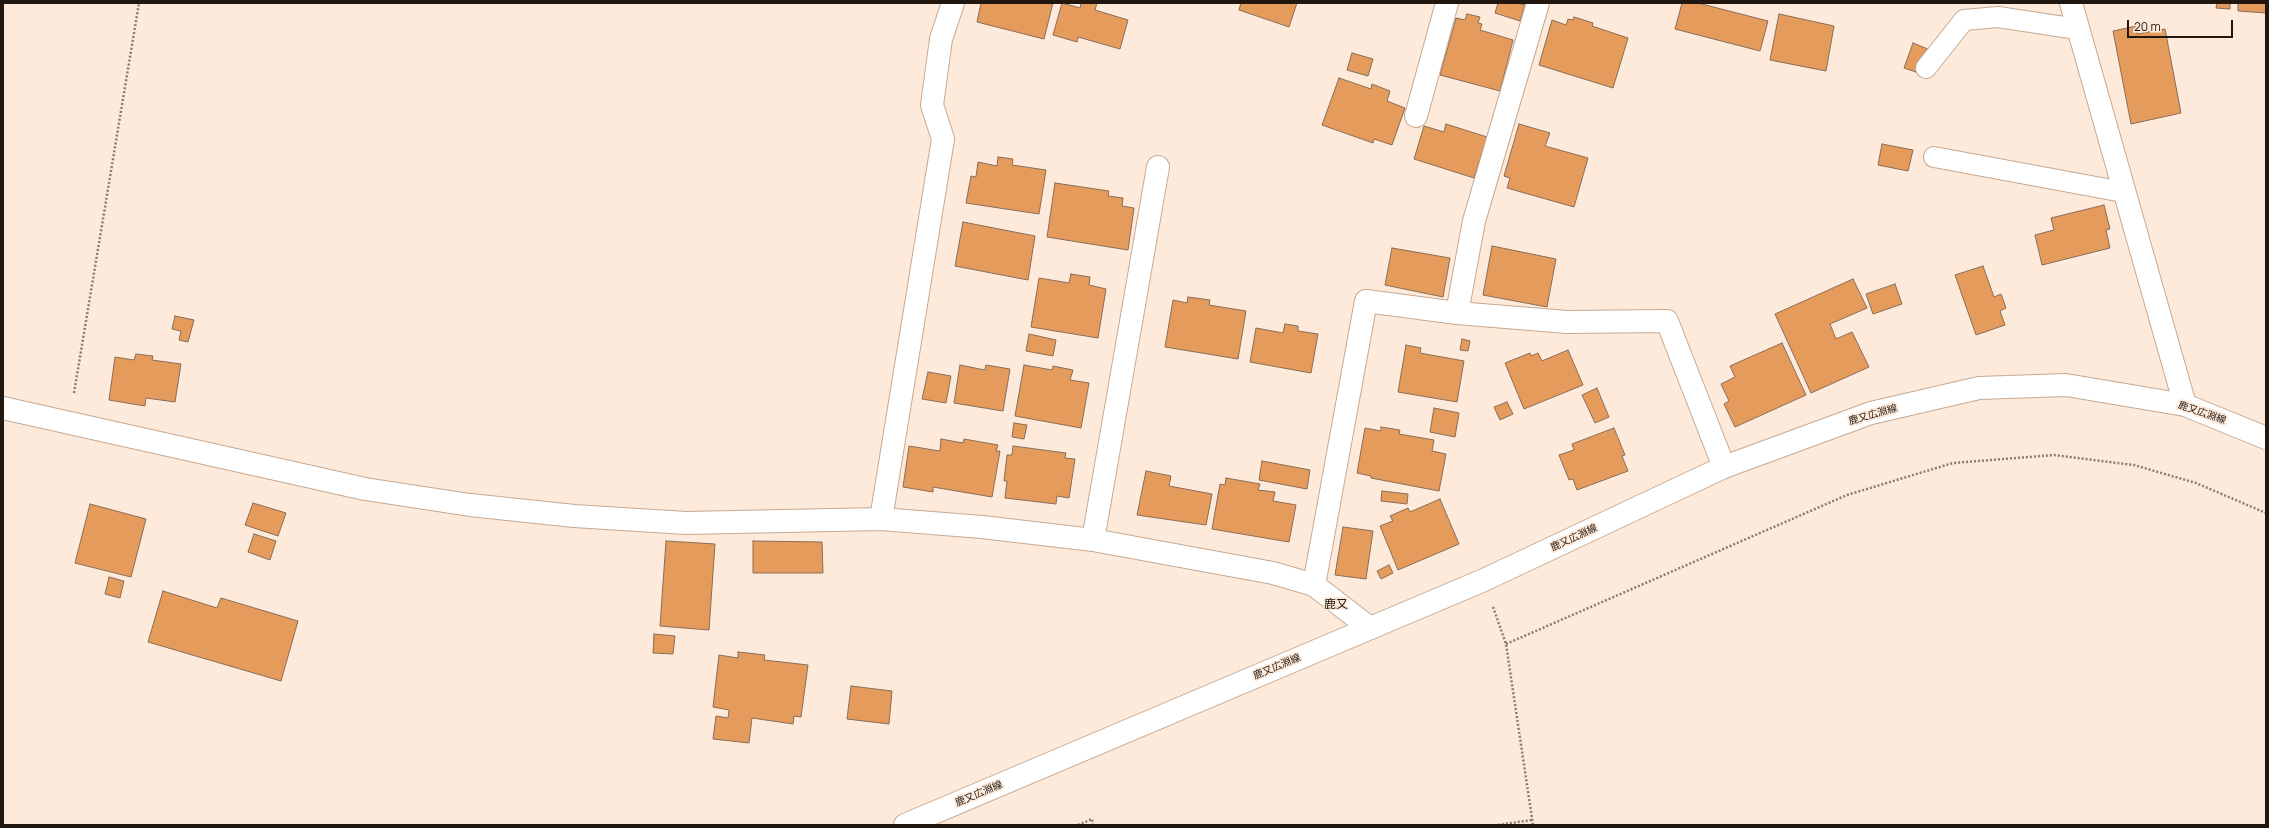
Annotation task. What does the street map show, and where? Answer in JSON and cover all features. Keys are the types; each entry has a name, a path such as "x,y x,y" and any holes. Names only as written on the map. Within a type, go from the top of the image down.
{"street":[{"path":"881,519 943,139 932,105 941,39 953,3"},
{"path":"1416,116 1447,3"},
{"path":"1457,313 1474,221 1538,3"},
{"path":"2071,3 2185,405"},
{"path":"1093,540 1158,167"},
{"path":"1314,584 1366,301 1457,313 1567,322 1667,321 1724,467"},
{"name":"鹿又広淵線","path":"905,825 1484,580 1724,467 1871,413 1979,388 2066,385 2185,405 2266,438"},
{"path":"3,408 69,424 365,489 470,505 574,516 686,523 881,519 982,526 1093,540 1273,573 1314,584 1370,628"}],"lane":[{"path":"1926,68 1964,20 1998,18 2078,29"},
{"path":"1934,157 2124,192"}],"path":[{"path":"69,424 139,3"},
{"path":"1506,644 1848,495 1953,462 2054,455 2134,465 2196,483 2266,513"},
{"path":"1484,580 1506,644 1533,825"},
{"path":"1078,825 1092,819 1093,825"},
{"path":"1498,825 1532,820"}],"building":[{"path":"981,3 1053,3 1044,39 977,22"},
{"path":"1062,3 1080,8 1081,3 1097,3 1095,10 1128,20 1120,49 1078,37 1077,42 1053,35"},
{"path":"1241,3 1297,3 1289,27 1239,10"},
{"path":"1498,3 1517,3 1525,5 1520,21 1495,13"},
{"path":"1682,3 1698,3 1768,21 1760,51 1675,29"},
{"path":"2217,3 2230,3 2230,9 2216,8"},
{"path":"2238,3 2266,3 2266,13 2238,11"},
{"path":"1467,14 1480,17 1478,23 1482,24 1480,30 1513,40 1500,91 1440,75 1456,18 1465,20"},
{"path":"1779,14 1834,26 1826,71 1770,60"},
{"path":"1574,17 1593,23 1592,26 1628,38 1613,88 1539,65 1552,20 1566,25 1568,19 1573,20"},
{"path":"2136,26 2137,34 2165,29 2181,113 2131,124 2113,31"},
{"path":"1913,43 1930,50 1922,74 1904,68"},
{"path":"1352,53 1373,59 1368,76 1347,70"},
{"path":"1339,78 1371,89 1372,84 1390,91 1387,101 1405,108 1392,145 1374,139 1373,143 1322,125"},
{"path":"1446,124 1487,137 1474,178 1414,159 1424,126 1444,132"},
{"path":"1519,124 1550,133 1545,146 1588,158 1574,207 1507,188 1510,178 1504,176"},
{"path":"1882,144 1913,150 1908,171 1878,165"},
{"path":"998,157 1013,159 1012,165 1046,170 1039,214 966,203 971,176 976,177 978,162 997,166"},
{"path":"1055,183 1109,191 1108,196 1123,198 1122,206 1134,208 1128,250 1047,237"},
{"path":"2104,205 2110,229 2106,230 2110,248 2042,265 2035,235 2054,230 2051,218"},
{"path":"963,222 1035,236 1028,280 955,266"},
{"path":"1492,246 1556,259 1547,307 1483,295"},
{"path":"1392,248 1450,258 1443,297 1385,285"},
{"path":"1983,266 1994,297 2001,294 2006,308 2000,311 2005,325 1976,335 1955,275"},
{"path":"1071,274 1090,277 1089,285 1106,289 1098,338 1031,327 1039,278 1069,283"},
{"path":"1853,279 1867,308 1830,324 1836,339 1852,332 1869,367 1811,393 1775,314"},
{"path":"1895,284 1902,304 1873,314 1866,294"},
{"path":"1188,297 1210,300 1209,305 1246,311 1238,359 1165,347 1173,300 1187,303"},
{"path":"175,316 194,320 188,342 179,340 181,331 172,329"},
{"path":"1285,324 1298,326 1298,331 1318,334 1311,373 1250,362 1256,328 1283,333"},
{"path":"1029,334 1056,340 1053,356 1026,351"},
{"path":"1462,339 1470,341 1468,351 1460,350"},
{"path":"1782,343 1806,395 1735,427 1724,404 1729,401 1721,384 1735,377 1730,366"},
{"path":"1406,345 1421,348 1420,353 1464,361 1457,402 1398,392"},
{"path":"1568,350 1583,385 1524,409 1505,363 1530,353 1531,356 1538,353 1542,361"},
{"path":"136,354 153,356 152,360 181,364 175,402 146,398 145,406 109,400 115,357 134,360"},
{"path":"960,365 985,370 986,365 1010,369 1003,411 954,403"},
{"path":"1024,365 1052,370 1053,366 1073,370 1070,380 1089,383 1081,428 1015,416"},
{"path":"928,372 951,376 946,403 922,399"},
{"path":"1597,388 1609,417 1595,423 1582,395"},
{"path":"1507,402 1513,414 1500,420 1494,407"},
{"path":"1434,408 1459,413 1455,437 1430,432"},
{"path":"1014,423 1027,425 1024,439 1012,437"},
{"path":"1381,427 1400,430 1399,434 1434,440 1432,451 1446,454 1439,491 1371,478 1371,476 1357,473 1365,428 1381,431"},
{"path":"1614,428 1625,455 1622,456 1628,471 1577,490 1573,479 1569,480 1559,455 1574,450 1572,444"},
{"path":"941,439 963,443 964,439 998,445 996,451 1000,451 992,497 933,487 933,492 903,487 909,446 940,451"},
{"path":"1013,446 1066,453 1065,458 1075,459 1069,498 1057,496 1056,504 1005,498 1007,481 1004,481 1007,455 1012,455"},
{"path":"1262,461 1310,470 1307,489 1259,480"},
{"path":"1146,471 1171,476 1169,486 1212,494 1206,525 1137,515"},
{"path":"1226,478 1260,484 1258,490 1275,492 1273,501 1296,505 1289,542 1212,529 1220,484 1225,485"},
{"path":"1382,491 1408,494 1407,504 1381,501"},
{"path":"1440,499 1459,544 1398,570 1380,526 1393,521 1390,516 1408,508 1410,512"},
{"path":"253,503 286,513 278,536 245,525"},
{"path":"90,504 146,519 131,577 75,563"},
{"path":"1343,527 1373,531 1366,579 1335,575"},
{"path":"254,534 276,541 270,560 248,552"},
{"path":"666,541 715,544 709,630 660,626"},
{"path":"753,541 822,542 823,573 753,573"},
{"path":"1389,565 1393,573 1381,579 1377,571"},
{"path":"109,577 124,581 120,598 105,594"},
{"path":"163,591 217,608 221,598 298,621 281,681 148,642"},
{"path":"654,634 675,636 673,654 653,653"},
{"path":"738,652 765,655 764,660 808,665 801,717 794,716 793,724 752,718 749,743 713,739 716,716 728,718 729,710 713,707 719,655 738,658"},
{"path":"851,686 892,691 889,724 847,719"}],"district":[{"name":"鹿又","path":"1336,605"}]}
